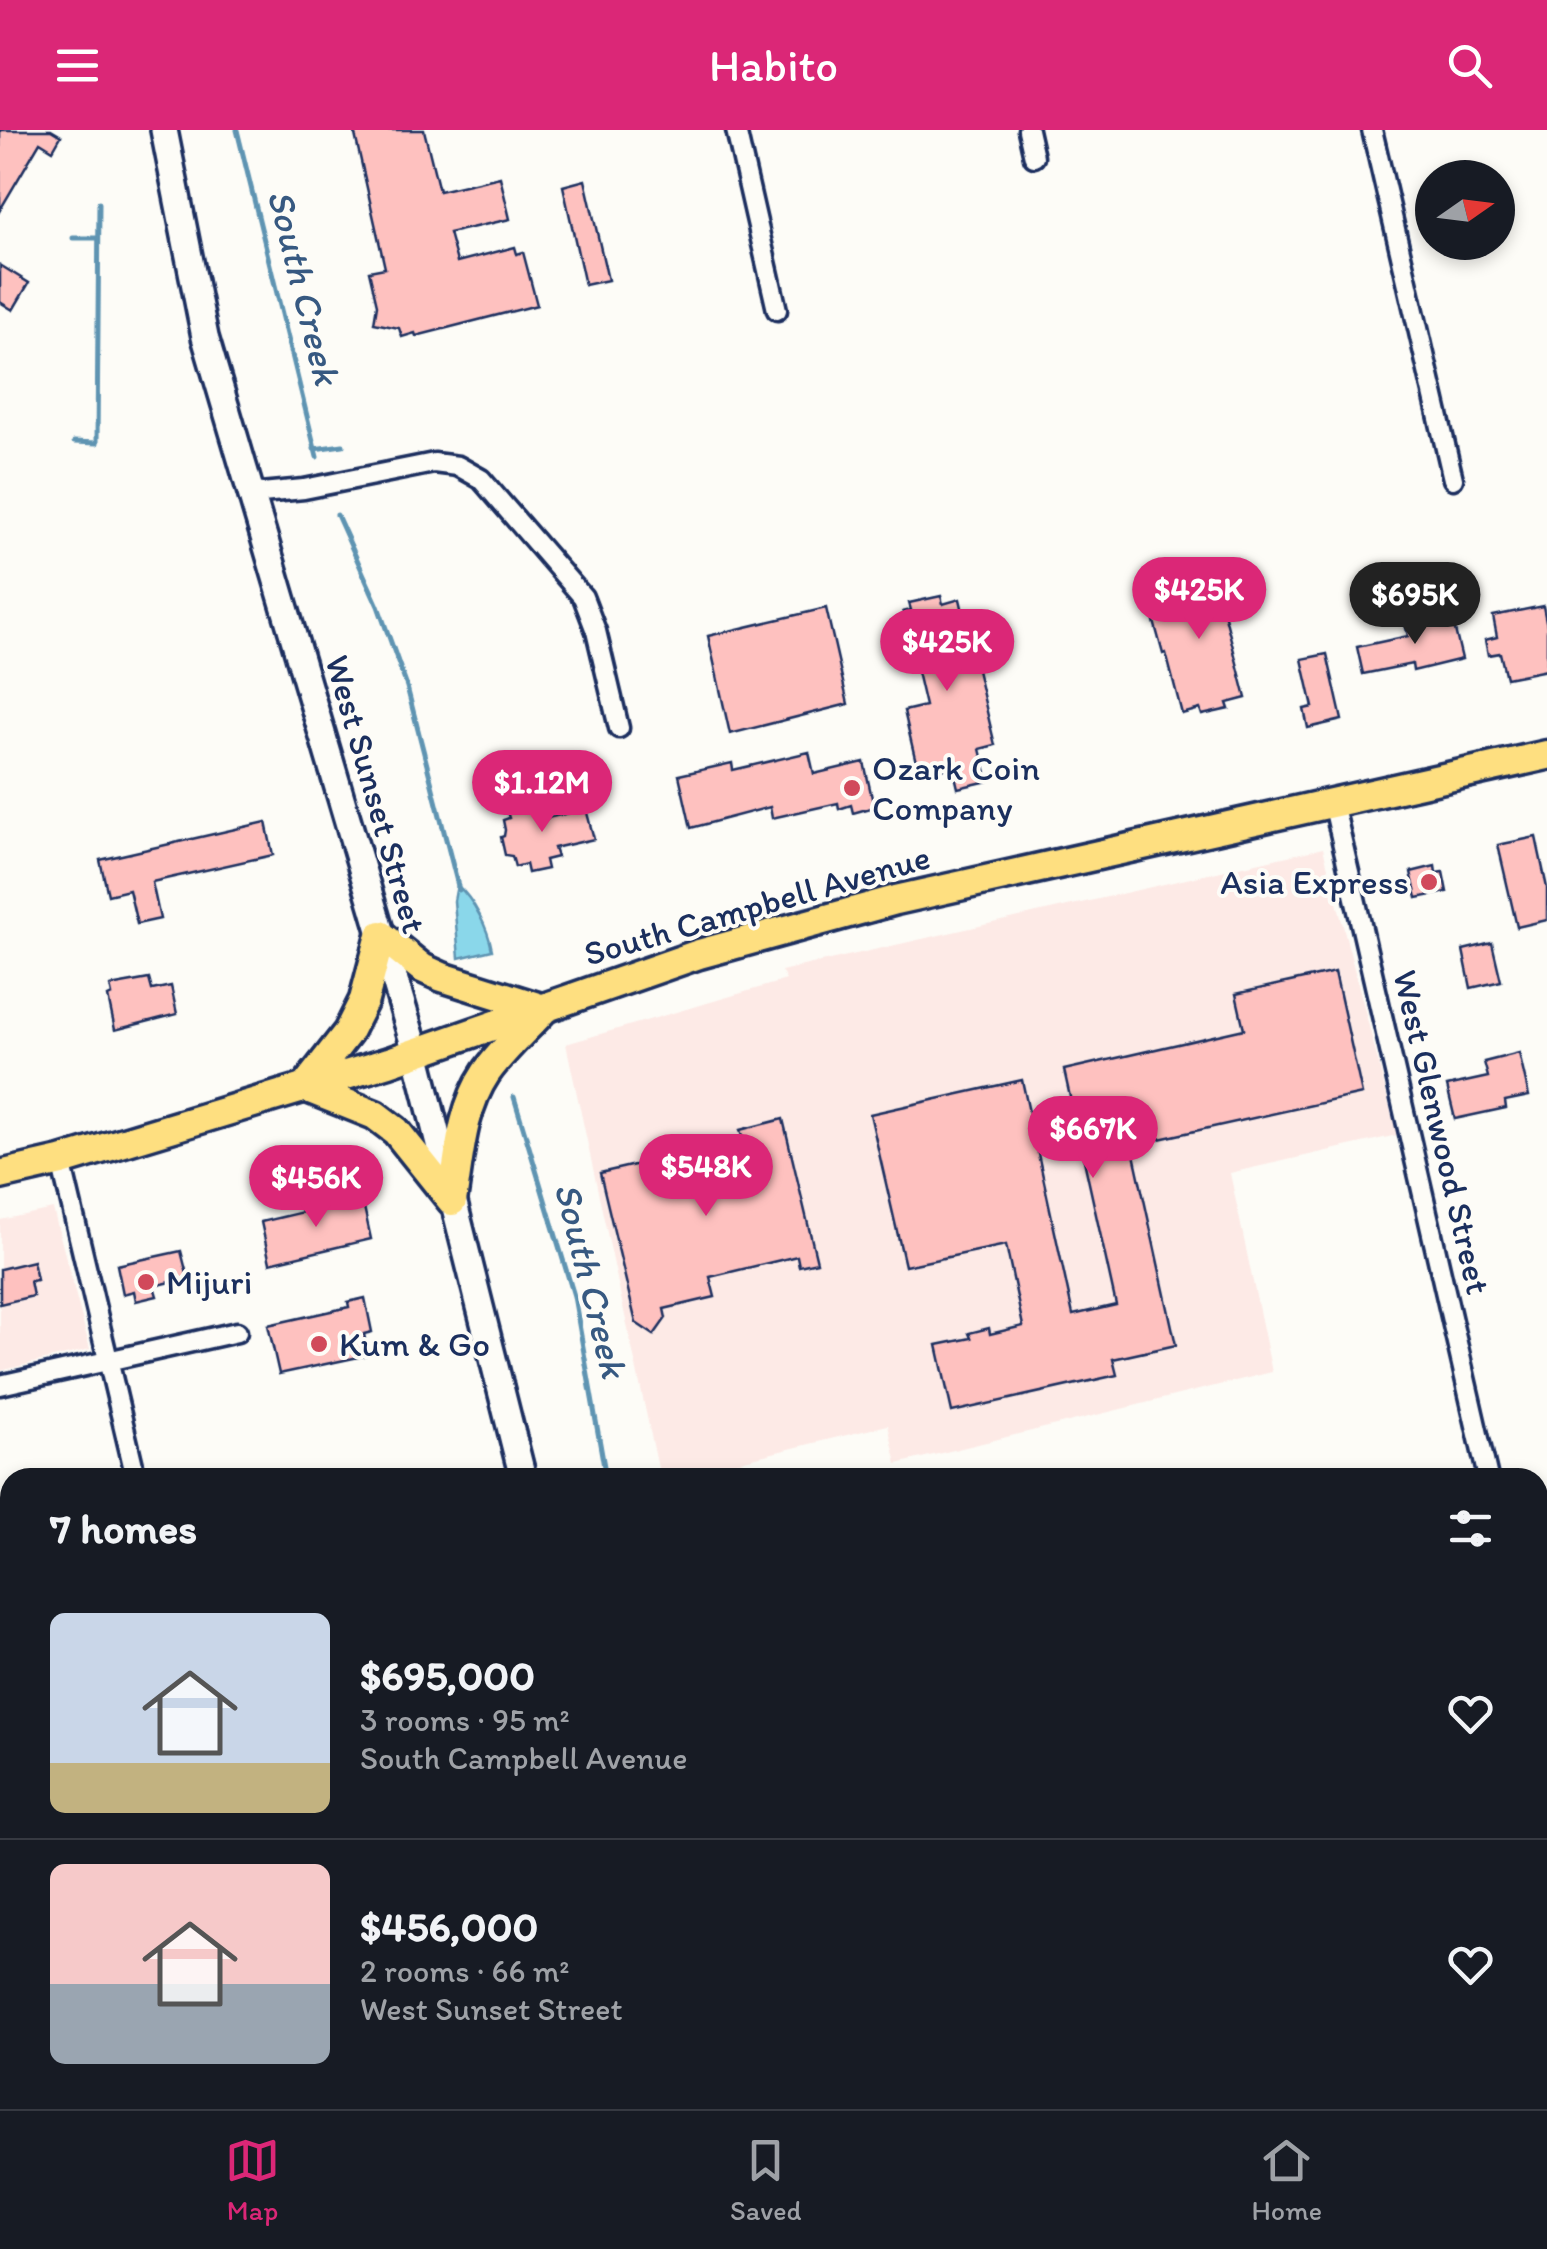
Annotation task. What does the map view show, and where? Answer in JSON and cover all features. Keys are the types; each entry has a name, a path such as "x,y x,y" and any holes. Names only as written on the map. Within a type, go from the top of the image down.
{"main road":[{"name":"West Sunset Street","path":"164,130 205,337 416,1052 520,1468"},
{"name":"South Campbell Avenue","path":"0,1175 61,1161 305,1088 699,954 896,900 1547,755"},
{"path":"381,935 422,968 544,1009 487,1072 474,1096 452,1201 396,1130 375,1115 305,1088 348,1032 364,1000 381,935"}],"street":[{"path":"736,130 777,310"},
{"path":"1028,130 1034,157"},
{"path":"1372,130 1453,479"},
{"path":"251,494 304,489 420,465 446,463 469,470 583,597 596,632 619,728"},
{"name":"West Glenwood Street","path":"1333,802 1486,1468"},
{"path":"61,1161 134,1468"},
{"path":"0,1385 237,1332"}],"shaded area":[{"path":"1323,848 1397,1135 1230,1173 1272,1372 897,1464 888,1425 711,1468 658,1468 566,1044 786,980 781,971"},
{"path":"53,1209 90,1349 0,1371 0,1220"}],"water":[{"path":"457,885 479,915 492,950 459,958 454,901"}],"building":[{"path":"0,130 51,130 61,136 53,150 40,142 0,210"},
{"path":"354,130 424,130 439,191 500,177 510,219 449,233 457,262 515,247 517,254 523,252 537,305 416,336 415,333 402,337 399,328 374,323 377,305 369,271 385,268"},
{"path":"585,180 608,280 585,285 563,186"},
{"path":"0,265 29,283 13,310 0,302"},
{"path":"1211,562 1246,698 1227,703 1229,709 1202,715 1200,709 1182,714 1152,614 1171,610 1162,574"},
{"path":"941,596 943,604 960,599 995,745 980,749 988,781 958,788 953,767 919,775 904,711 925,706 903,612 911,610 909,603"},
{"path":"1543,606 1547,670 1506,678 1500,653 1488,655 1485,640 1497,637 1493,616"},
{"path":"826,608 848,704 730,734 708,636"},
{"path":"1451,613 1462,659 1413,671 1412,664 1363,674 1357,647 1408,636 1405,624"},
{"path":"1327,654 1342,720 1308,728 1304,709 1313,707 1302,659"},
{"path":"809,752 814,774 864,762 874,807 853,813 851,805 839,809 838,803 772,818 770,807 691,828 679,775 732,763 733,770"},
{"path":"539,804 547,818 586,809 594,839 554,848 557,857 545,860 547,869 528,873 526,864 515,867 512,856 505,855 503,820 509,818 507,812"},
{"path":"266,822 273,855 152,882 160,919 137,924 129,890 108,895 100,860"},
{"path":"1536,837 1547,888 1547,920 1517,927 1498,845"},
{"name":"Asia Express","path":"1435,866 1436,873 1443,872 1447,892 1417,898 1411,872"},
{"path":"1492,943 1501,981 1471,988 1463,950"},
{"path":"1335,972 1362,1094 1132,1145 1176,1345 1113,1359 1117,1375 952,1412 937,1345 971,1338 969,1333 989,1328 990,1334 1023,1326 1006,1245 905,1266 870,1114 1022,1080 1073,1315 1116,1305 1064,1070 1244,1029 1236,994"},
{"path":"149,979 152,990 171,986 177,1014 115,1030 108,997 112,995 110,986"},
{"path":"1519,1053 1529,1096 1505,1101 1506,1108 1455,1119 1447,1086 1488,1077 1484,1062"},
{"path":"783,1119 817,1262 799,1266 797,1256 710,1277 715,1297 664,1309 666,1318 654,1335 636,1323 600,1173 743,1140 740,1130"},
{"name":"Kum & Go","path":"362,1198 371,1239 270,1263 261,1222"},
{"name":"Mijuri","path":"181,1251 188,1278 154,1286 157,1296 136,1301 134,1291 123,1294 117,1265"},
{"path":"33,1261 37,1280 30,1281 33,1296 0,1304 0,1269"},
{"name":"Kum & Go","path":"365,1298 372,1332 364,1334 368,1355 279,1374 268,1325 349,1307 348,1302"}],"waterway":[{"name":"South Creek","path":"237,130 317,457"},
{"path":"74,442 97,443 99,203"},
{"path":"73,238 98,238"},
{"path":"314,449 343,445"},
{"name":"South Creek","path":"337,515 378,606 407,687 459,890"},
{"name":"South Creek","path":"514,1097 574,1296 604,1468"}],"place":[{"name":"Ozark Coin Company","path":"852,788"},
{"name":"Asia Express","path":"1429,882"},
{"name":"Mijuri","path":"146,1282"},
{"name":"Kum & Go","path":"319,1344"}]}
